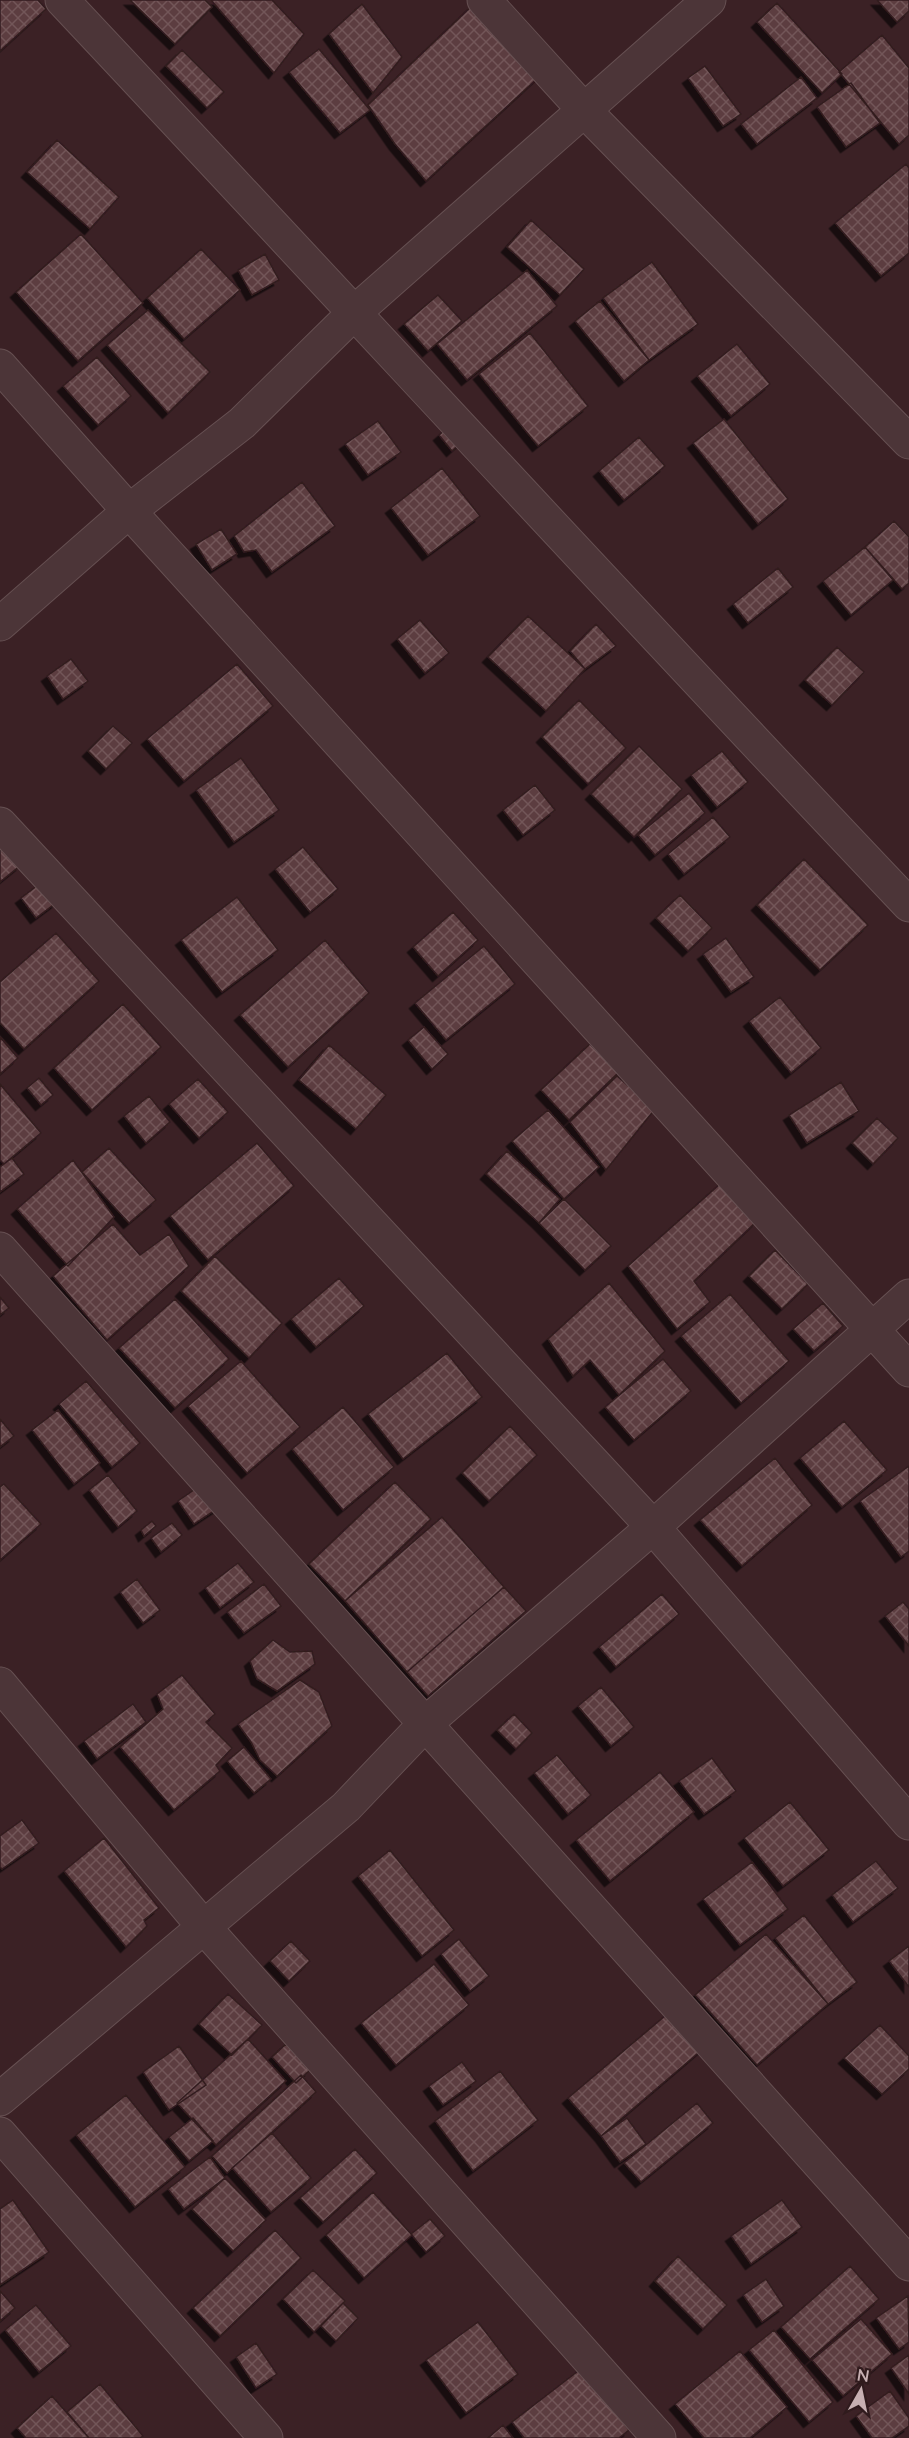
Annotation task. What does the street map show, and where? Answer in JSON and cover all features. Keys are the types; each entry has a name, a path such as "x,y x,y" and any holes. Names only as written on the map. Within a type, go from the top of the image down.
{"street":[{"path":"62,0 909,905"},
{"path":"484,0 584,110 909,442"},
{"path":"0,624 129,511 242,423 355,312 709,0"},
{"path":"0,366 909,1370"},
{"path":"0,824 653,1527 909,1823"},
{"path":"0,1249 909,2264"},
{"path":"0,2099 346,1807 426,1723 653,1527 909,1296"},
{"path":"0,1684 203,1926 659,2438"},
{"path":"0,2133 266,2438"}],"building":[{"path":"0,0 38,0 46,9 0,51"},
{"path":"130,0 205,0 212,7 175,44"},
{"path":"211,0 272,0 304,34 274,73"},
{"path":"877,0 909,0 909,11 897,22"},
{"path":"777,3 842,74 822,93 757,22"},
{"path":"362,4 402,57 373,93 329,34"},
{"path":"473,5 540,76 426,181 395,144 368,105"},
{"path":"882,35 909,68 909,135 899,144 839,72"},
{"path":"319,49 370,110 340,133 289,72"},
{"path":"182,50 224,92 207,108 166,66"},
{"path":"705,66 741,114 723,126 688,78"},
{"path":"801,77 817,98 757,144 741,124"},
{"path":"851,83 880,123 846,147 817,107"},
{"path":"57,140 119,197 90,229 27,172"},
{"path":"906,164 909,168 909,253 881,276 835,223"},
{"path":"531,220 584,269 560,295 507,247"},
{"path":"81,234 143,303 78,361 16,292"},
{"path":"201,249 240,290 184,339 147,298"},
{"path":"265,254 279,280 252,295 238,270"},
{"path":"652,262 698,324 649,360 603,298"},
{"path":"527,270 557,306 467,380 437,344"},
{"path":"438,295 462,321 428,351 404,324"},
{"path":"600,301 649,360 624,381 575,321"},
{"path":"148,310 210,372 168,413 107,345"},
{"path":"530,333 588,406 538,446 479,374"},
{"path":"737,344 770,384 731,416 697,376"},
{"path":"97,357 131,396 98,425 63,386"},
{"path":"724,419 788,499 758,524 693,443"},
{"path":"378,421 401,452 368,475 345,444"},
{"path":"452,424 465,439 452,451 439,435"},
{"path":"639,437 665,466 624,500 599,471"},
{"path":"442,468 480,516 428,555 391,508"},
{"path":"302,482 335,526 272,572 256,550 244,552 234,536"},
{"path":"894,521 909,537 909,583 902,589 865,547"},
{"path":"221,529 237,554 212,570 196,544"},
{"path":"865,547 893,580 851,615 823,581"},
{"path":"778,568 793,587 748,623 733,604"},
{"path":"528,616 585,669 546,711 488,657"},
{"path":"420,620 449,653 425,673 397,639"},
{"path":"596,624 616,646 585,669 570,651"},
{"path":"837,647 864,672 832,705 805,680"},
{"path":"71,659 88,681 63,699 47,676"},
{"path":"237,664 273,706 184,781 147,739"},
{"path":"579,700 626,748 588,784 542,737"},
{"path":"113,726 132,743 106,769 88,751"},
{"path":"639,746 682,789 634,837 591,794"},
{"path":"722,751 748,782 717,807 691,775"},
{"path":"241,758 279,810 234,842 196,790"},
{"path":"535,785 555,810 523,835 503,810"},
{"path":"689,793 705,813 655,855 638,835"},
{"path":"713,817 730,837 684,874 668,854"},
{"path":"0,840 21,865 0,882"},
{"path":"303,847 338,889 310,912 275,869"},
{"path":"804,859 868,925 820,970 757,905"},
{"path":"42,882 57,902 36,918 21,898"},
{"path":"680,895 712,928 688,951 656,918"},
{"path":"237,897 278,950 222,992 181,940"},
{"path":"453,912 478,940 438,976 413,947"},
{"path":"56,933 99,981 24,1049 0,1023 0,982"},
{"path":"726,938 754,977 731,992 703,954"},
{"path":"325,940 369,993 288,1067 240,1015"},
{"path":"484,946 515,984 446,1040 415,1003"},
{"path":"780,997 821,1048 791,1073 749,1021"},
{"path":"123,1004 161,1047 92,1110 54,1068"},
{"path":"424,1027 448,1054 432,1069 408,1040"},
{"path":"0,1037 18,1058 0,1074"},
{"path":"590,1044 619,1072 569,1120 541,1090"},
{"path":"329,1045 386,1095 356,1129 299,1080"},
{"path":"617,1076 655,1109 606,1170 570,1122"},
{"path":"39,1078 53,1095 41,1105 27,1088"},
{"path":"198,1079 228,1112 199,1138 169,1104"},
{"path":"841,1082 859,1111 807,1143 789,1115"},
{"path":"0,1084 41,1133 4,1164 0,1160"},
{"path":"149,1096 170,1122 146,1143 124,1116"},
{"path":"548,1110 599,1167 564,1199 512,1141"},
{"path":"877,1118 898,1138 873,1164 852,1143"},
{"path":"257,1143 294,1186 208,1260 170,1216"},
{"path":"109,1148 156,1200 129,1223 82,1172"},
{"path":"507,1151 560,1199 539,1223 486,1174"},
{"path":"12,1158 24,1174 0,1192 0,1167"},
{"path":"73,1160 114,1217 68,1266 17,1209"},
{"path":"720,1184 757,1221 694,1281 710,1302 677,1329 628,1266"},
{"path":"564,1199 611,1246 585,1270 539,1223"},
{"path":"113,1224 140,1255 169,1234 189,1266 107,1340 53,1276"},
{"path":"775,1250 808,1284 782,1309 749,1276"},
{"path":"215,1256 282,1323 249,1358 181,1291"},
{"path":"339,1278 364,1306 316,1347 291,1319"},
{"path":"609,1283 665,1351 619,1395 590,1360 573,1376 548,1339"},
{"path":"730,1294 789,1361 741,1403 681,1336"},
{"path":"0,1297 9,1308 0,1315"},
{"path":"175,1299 229,1359 175,1408 119,1348"},
{"path":"823,1303 843,1326 814,1351 793,1329"},
{"path":"447,1353 482,1397 403,1459 368,1414"},
{"path":"663,1359 691,1391 634,1440 605,1407"},
{"path":"241,1361 300,1427 247,1473 188,1406"},
{"path":"86,1381 140,1443 112,1467 59,1404"},
{"path":"343,1407 394,1467 343,1510 292,1449"},
{"path":"58,1410 100,1463 74,1484 32,1430"},
{"path":"0,1419 14,1436 0,1447"},
{"path":"844,1421 887,1470 842,1507 800,1458"},
{"path":"510,1426 537,1455 489,1501 462,1473"},
{"path":"775,1458 812,1505 742,1566 700,1520"},
{"path":"909,1466 909,1551 901,1557 860,1501"},
{"path":"108,1475 137,1511 118,1527 89,1490"},
{"path":"395,1482 431,1519 345,1601 309,1564"},
{"path":"4,1484 41,1524 0,1560 0,1487"},
{"path":"201,1485 218,1508 194,1524 178,1501"},
{"path":"442,1517 504,1587 407,1672 345,1601"},
{"path":"152,1521 156,1526 144,1536 141,1530"},
{"path":"172,1523 182,1535 161,1552 151,1538"},
{"path":"238,1563 254,1582 220,1608 205,1588"},
{"path":"137,1579 160,1610 143,1623 120,1592"},
{"path":"264,1584 281,1606 244,1633 227,1612"},
{"path":"504,1587 526,1611 428,1696 407,1672"},
{"path":"662,1594 679,1614 616,1667 599,1647"},
{"path":"903,1602 909,1609 909,1646 885,1616"},
{"path":"273,1640 290,1652 312,1651 315,1664 277,1691 257,1679 250,1661"},
{"path":"182,1675 215,1714 206,1722 232,1748 216,1765 220,1771 174,1810 120,1747 163,1709 157,1694"},
{"path":"300,1680 319,1692 332,1726 277,1776 260,1760 238,1724"},
{"path":"601,1687 634,1727 611,1746 578,1706"},
{"path":"133,1704 146,1722 97,1759 84,1741"},
{"path":"514,1714 532,1733 516,1749 497,1730"},
{"path":"244,1747 271,1779 254,1793 227,1761"},
{"path":"557,1755 591,1795 568,1814 534,1773"},
{"path":"712,1758 736,1791 704,1814 679,1781"},
{"path":"660,1772 694,1812 610,1881 576,1840"},
{"path":"790,1802 829,1850 783,1886 744,1838"},
{"path":"22,1820 39,1843 2,1869 0,1867 0,1836"},
{"path":"104,1838 159,1908 144,1920 147,1926 126,1947 64,1871"},
{"path":"390,1850 454,1930 422,1956 358,1876"},
{"path":"876,1861 898,1888 853,1922 832,1895"},
{"path":"752,1862 788,1909 740,1945 703,1899"},
{"path":"804,1915 857,1982 828,2004 775,1938"},
{"path":"766,1934 828,2004 757,2065 695,1995"},
{"path":"459,1939 489,1976 470,1991 441,1954"},
{"path":"291,1941 310,1961 289,1981 270,1961"},
{"path":"909,1946 909,1987 889,1961"},
{"path":"434,1964 469,2005 396,2065 361,2023"},
{"path":"228,1994 262,2025 232,2055 199,2024"},
{"path":"672,2010 704,2048 601,2136 568,2098"},
{"path":"880,2025 909,2056 909,2069 882,2094 844,2058"},
{"path":"248,2039 286,2081 216,2145 177,2103"},
{"path":"286,2044 310,2070 296,2083 272,2057"},
{"path":"179,2046 206,2085 169,2110 143,2072"},
{"path":"462,2062 476,2081 443,2105 429,2086"},
{"path":"500,2071 538,2120 473,2171 435,2121"},
{"path":"301,2075 316,2092 227,2173 212,2156"},
{"path":"126,2095 185,2167 135,2207 76,2135"},
{"path":"697,2103 713,2123 641,2182 624,2163"},
{"path":"193,2118 213,2141 189,2161 169,2137"},
{"path":"627,2118 646,2144 620,2162 601,2136"},
{"path":"272,2133 311,2178 271,2212 232,2168"},
{"path":"355,2149 377,2173 323,2222 300,2198"},
{"path":"210,2157 225,2178 184,2209 168,2189"},
{"path":"225,2178 266,2220 233,2251 192,2209"},
{"path":"373,2192 412,2235 364,2278 326,2235"},
{"path":"13,2200 49,2252 0,2285 0,2209"},
{"path":"782,2200 802,2227 751,2264 731,2236"},
{"path":"430,2219 445,2236 426,2252 411,2234"},
{"path":"275,2230 301,2258 220,2336 193,2308"},
{"path":"678,2256 727,2305 703,2329 655,2281"},
{"path":"850,2266 879,2299 810,2359 781,2327"},
{"path":"313,2270 345,2301 314,2332 283,2299"},
{"path":"766,2279 784,2306 762,2322 743,2295"},
{"path":"0,2291 15,2308 0,2321"},
{"path":"908,2296 909,2342 899,2349 876,2318"},
{"path":"343,2303 358,2318 336,2341 321,2326"},
{"path":"36,2305 71,2346 39,2372 5,2330"},
{"path":"861,2319 892,2354 843,2396 812,2360"},
{"path":"478,2322 518,2374 466,2413 426,2360"},
{"path":"774,2330 833,2402 809,2422 749,2350"},
{"path":"256,2343 277,2374 256,2388 236,2357"},
{"path":"740,2351 787,2407 750,2438 704,2438 675,2404"},
{"path":"909,2355 909,2394 891,2368"},
{"path":"582,2368 629,2430 619,2438 524,2438 512,2422"},
{"path":"100,2384 143,2436 140,2438 89,2438 67,2412"},
{"path":"890,2391 909,2418 909,2426 892,2438 872,2438 856,2416"},
{"path":"52,2396 89,2438 26,2438 17,2428"},
{"path":"503,2425 513,2438 488,2438"}]}
